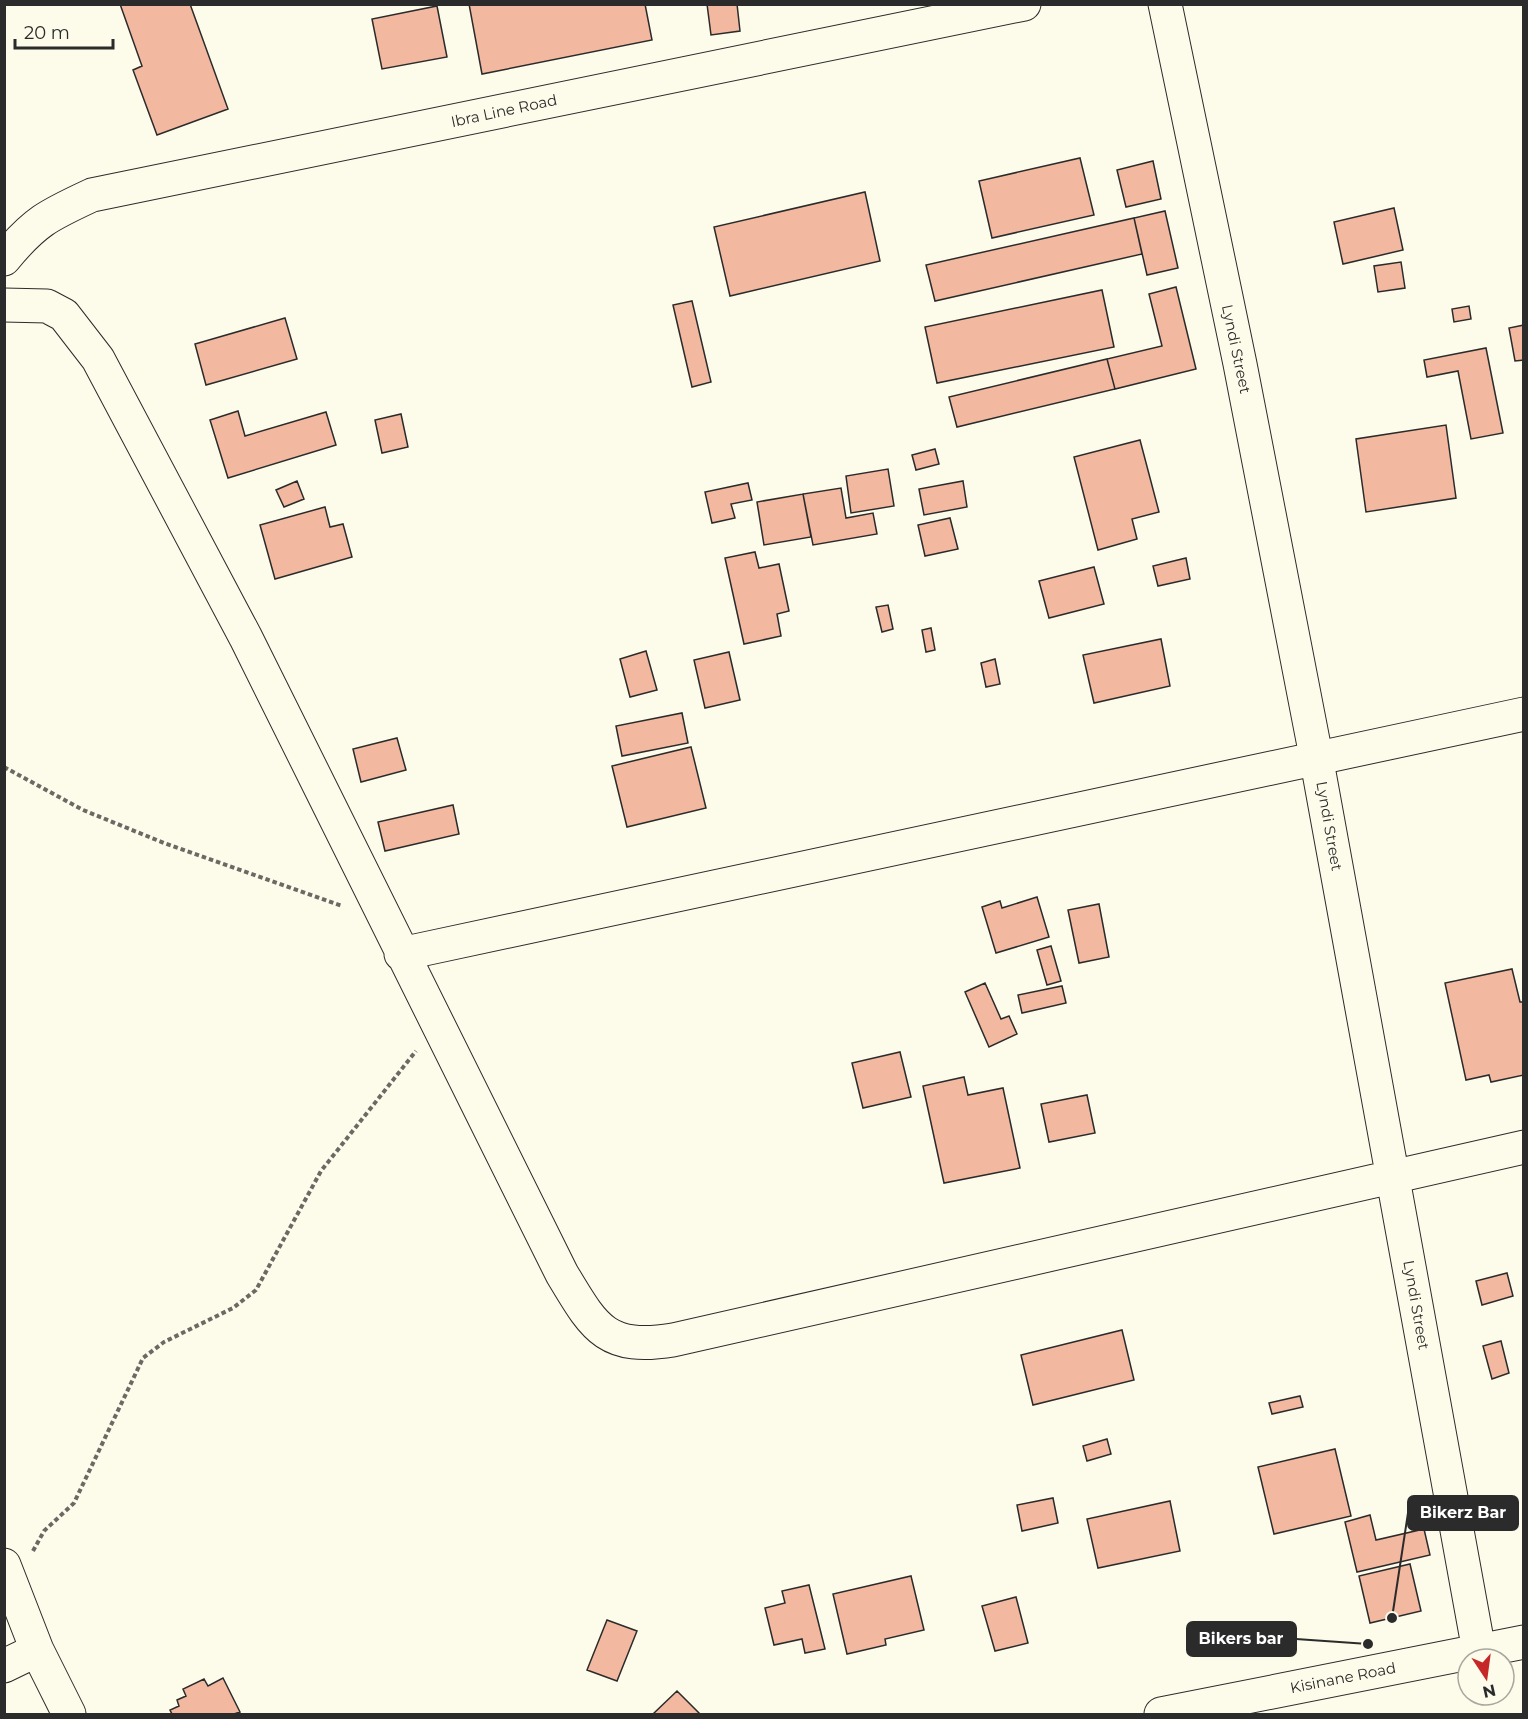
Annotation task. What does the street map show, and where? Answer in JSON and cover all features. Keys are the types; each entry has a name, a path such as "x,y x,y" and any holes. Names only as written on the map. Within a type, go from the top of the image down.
{"street":[{"name":"Ibra Line Road","path":"4,259 24,234 46,217 92,195 1024,4"},
{"name":"Lyndi Street","path":"1165,4 1240,364 1316,756 1478,1647"},
{"path":"4,305 47,306 64,315 98,359 246,638 562,1274 580,1304 604,1334 627,1342 650,1344 673,1340 1524,1147"},
{"path":"401,954 1316,756 1524,714"},
{"path":"8,1576 37,1650 69,1714"},
{"name":"Kisinane Road","path":"1499,1647 1524,1642"},
{"path":"4,1666 37,1650"},
{"name":"Kisinane Road","path":"1161,1714 1456,1656"}],"path":[{"path":"4,767 83,810 164,843 385,921"},
{"path":"8,1576 44,1531 74,1503 143,1359 164,1342 233,1308 256,1290 321,1171 437,1025"}],"building":[{"path":"120,4 190,4 228,109 157,135 133,70 142,66"},
{"path":"469,4 645,4 652,40 482,74"},
{"path":"707,4 737,4 740,31 711,35"},
{"path":"437,6 447,57 382,69 372,19"},
{"path":"1080,158 1094,215 992,238 979,181"},
{"path":"1153,161 1161,199 1126,207 1117,170"},
{"path":"865,192 880,261 730,296 714,227"},
{"path":"1394,208 1403,250 1343,264 1334,222"},
{"path":"1165,211 1178,268 1147,275 1134,218"},
{"path":"1134,218 1142,254 935,301 926,265"},
{"path":"1401,262 1405,288 1378,292 1374,266"},
{"path":"1176,287 1196,369 1115,389 1107,359 1162,346 1149,294"},
{"path":"1102,290 1114,347 937,383 925,327"},
{"path":"692,301 711,382 692,387 673,305"},
{"path":"1469,306 1471,319 1454,322 1452,309"},
{"path":"285,318 297,359 206,385 195,344"},
{"path":"1524,325 1524,360 1515,361 1509,328"},
{"path":"1486,348 1503,433 1471,439 1458,371 1427,377 1424,360"},
{"path":"1107,359 1115,389 957,427 949,397"},
{"path":"238,411 245,436 326,412 336,445 228,478 210,420"},
{"path":"401,414 408,447 382,453 375,420"},
{"path":"1446,425 1456,498 1366,512 1356,439"},
{"path":"1140,440 1159,512 1132,519 1137,539 1098,550 1074,457"},
{"path":"935,449 939,464 916,470 912,455"},
{"path":"888,469 894,506 851,513 846,476"},
{"path":"297,481 304,499 284,507 276,490"},
{"path":"963,481 967,507 924,515 919,489"},
{"path":"748,483 752,500 731,504 735,518 712,523 705,492"},
{"path":"841,488 846,518 873,513 877,534 813,545 803,494"},
{"path":"803,494 811,537 764,545 757,502"},
{"path":"325,507 330,527 343,524 352,557 275,579 260,525"},
{"path":"950,518 958,549 925,556 918,525"},
{"path":"755,552 759,568 779,564 789,611 777,614 781,636 744,644 725,558"},
{"path":"1186,558 1190,579 1158,586 1153,566"},
{"path":"1094,567 1104,604 1049,618 1039,581"},
{"path":"888,605 893,629 882,632 876,607"},
{"path":"931,628 935,650 926,652 922,630"},
{"path":"1161,639 1170,686 1094,703 1083,655"},
{"path":"646,651 657,690 630,697 620,659"},
{"path":"729,652 740,700 705,708 694,660"},
{"path":"995,659 1000,684 986,687 981,663"},
{"path":"682,713 688,743 622,756 616,726"},
{"path":"397,738 406,770 361,782 353,749"},
{"path":"691,747 706,808 627,827 612,766"},
{"path":"453,805 459,834 385,851 378,822"},
{"path":"1037,897 1049,937 996,953 982,907 1000,901 1002,908"},
{"path":"1099,904 1109,957 1079,963 1068,910"},
{"path":"1051,946 1061,981 1047,985 1037,950"},
{"path":"1512,969 1520,1002 1524,1002 1524,1075 1491,1082 1489,1075 1466,1080 1445,983"},
{"path":"985,983 1001,1019 1009,1016 1017,1034 989,1047 965,992"},
{"path":"1062,986 1066,1003 1022,1013 1018,995"},
{"path":"900,1052 911,1097 863,1108 852,1063"},
{"path":"964,1077 968,1095 1003,1088 1020,1168 944,1183 923,1086"},
{"path":"1087,1095 1095,1133 1049,1142 1041,1104"},
{"path":"1507,1273 1513,1296 1482,1305 1476,1281"},
{"path":"1122,1330 1134,1380 1033,1405 1021,1355"},
{"path":"1501,1341 1509,1373 1492,1379 1483,1346"},
{"path":"1300,1396 1303,1407 1272,1414 1269,1403"},
{"path":"1107,1439 1111,1454 1087,1461 1083,1446"},
{"path":"1335,1449 1351,1516 1274,1534 1258,1467"},
{"path":"1053,1498 1058,1523 1022,1531 1017,1505"},
{"path":"1170,1501 1180,1551 1098,1568 1087,1519"},
{"path":"1370,1515 1376,1540 1424,1529 1430,1555 1357,1572 1345,1522"},
{"path":"1410,1564 1421,1611 1370,1623 1359,1576"},
{"path":"911,1576 924,1630 885,1639 886,1645 847,1654 833,1594"},
{"path":"809,1585 825,1649 805,1653 802,1639 774,1645 765,1608 785,1603 782,1591"},
{"path":"1016,1597 1028,1643 995,1651 982,1606"},
{"path":"607,1620 637,1631 617,1681 587,1670"},
{"path":"223,1678 240,1712 234,1714 172,1714 170,1710 179,1706 177,1700 186,1696 183,1689 204,1679 208,1686"},
{"path":"677,1691 700,1714 653,1714"}],"place":[{"name":"Bikerz Bar","path":"1392,1618"},
{"name":"Bikers bar","path":"1368,1644"}]}
